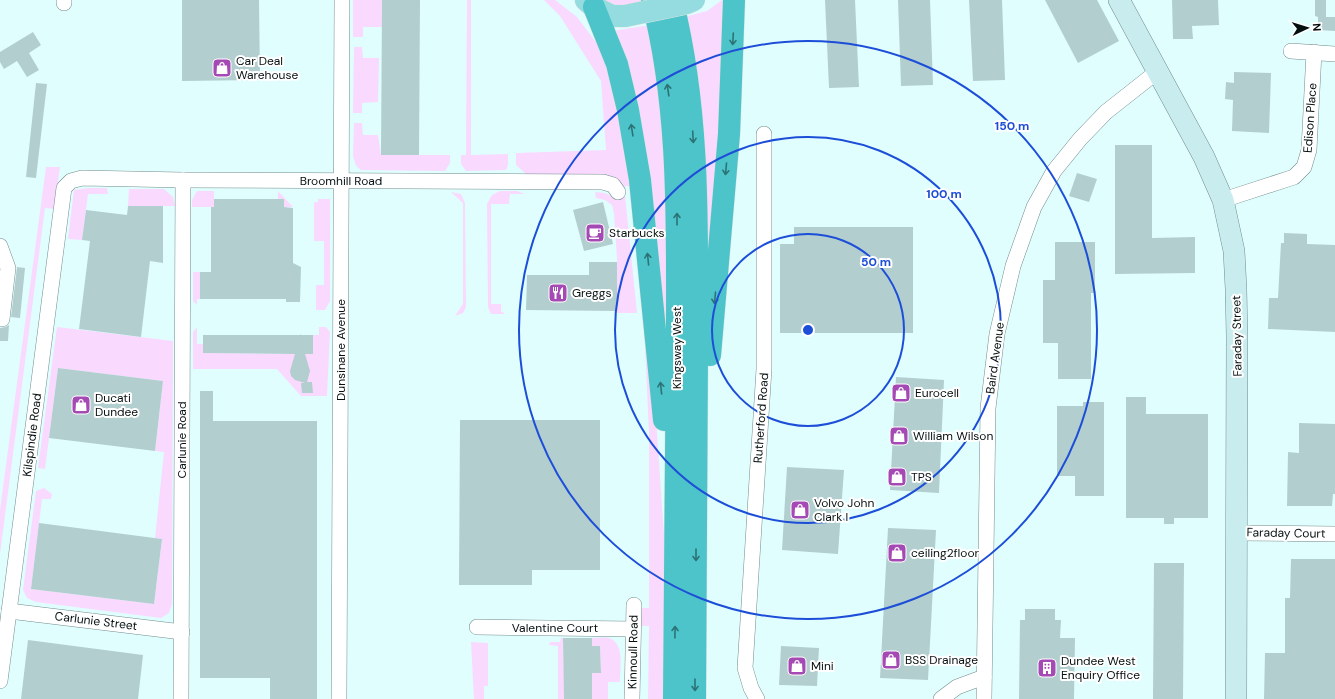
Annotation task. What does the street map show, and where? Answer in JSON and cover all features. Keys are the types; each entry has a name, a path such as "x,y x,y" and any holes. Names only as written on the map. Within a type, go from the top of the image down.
{"highway":[{"name":"Kingsway West","path":"652,0 660,31 673,121 677,215 674,699"},
{"name":"Kingsway West","path":"672,0 679,29 692,120 697,210 695,699"},
{"path":"696,516 729,134 734,0"},
{"path":"588,2 616,64 628,110 640,180 676,538"}],"main road":[{"path":"588,2 612,16 625,16 687,3 694,0"}],"street":[{"name":"Dunsinane Avenue","path":"339,699 342,0"},
{"name":"Faraday Street","path":"1119,0 1204,156 1223,200 1234,251 1236,289 1236,699"},
{"path":"1291,50 1335,54"},
{"name":"Edison Place","path":"1223,200 1294,177 1304,167 1310,150 1314,52"},
{"name":"Baird Avenue","path":"984,699 988,408 997,334 1013,266 1034,207 1054,171 1080,139 1106,112 1158,71"},
{"name":"Rutherford Road","path":"757,699 751,688 745,668 764,369 764,134"},
{"name":"Broomhill Road","path":"64,188 71,180 82,178 183,180 603,182 613,186 618,192"},
{"name":"Carlunie Road","path":"182,699 183,180"},
{"name":"Kilspindie Road","path":"0,681 64,188"},
{"path":"0,246 8,268 2,319"},
{"name":"Faraday Court","path":"1237,533 1335,534"},
{"name":"Kinnoull Road","path":"632,699 634,605"},
{"name":"Carlunie Street","path":"9,611 182,632"},
{"name":"Valentine Court","path":"477,627 633,629"},
{"path":"941,699 957,687 984,677"}],"shaded area":[{"path":"353,0 382,0 382,27 363,27 363,37 353,37"},
{"path":"467,0 471,0 471,155 508,154 508,165 506,170 466,171 461,164 461,155 466,155"},
{"path":"544,0 555,0 577,17 595,41 601,42 614,76 648,302 668,593 668,699 648,699 649,626 640,626 640,608 649,608 649,433 643,302 629,186 620,187 526,174 516,165 516,153 606,150 601,81 560,16"},
{"path":"600,0 644,0 645,3 611,7"},
{"path":"722,0 727,0 712,260 705,261 684,17 707,11"},
{"path":"650,25 666,122 670,338 664,338 612,31"},
{"path":"354,47 362,47 363,58 379,58 378,102 362,103 362,113 353,113"},
{"path":"354,123 362,123 363,135 378,135 381,155 450,155 450,163 445,171 361,170 356,166 353,156"},
{"path":"46,167 60,167 54,209 45,208 0,554 0,510"},
{"path":"107,188 108,194 88,194 82,240 68,239 74,190"},
{"path":"129,189 164,189 173,197 175,206 128,206"},
{"path":"197,191 214,191 214,207 192,207 192,200"},
{"path":"278,191 293,207 284,207 284,199 278,199"},
{"path":"500,191 517,191 525,194 510,194 509,204 491,204 491,304 501,304 501,311 505,314 491,314 488,307 487,204 492,195"},
{"path":"451,192 461,194 465,203 466,307 463,313 455,316 463,304 463,203"},
{"path":"595,192 605,193 613,197 625,195 637,313 617,313 617,259 614,213 612,205 605,200 596,198"},
{"path":"318,199 330,199 330,301 325,310 316,310 316,285 324,285 324,241 314,241 314,202 318,202"},
{"path":"193,272 200,272 200,299 197,299 197,305 193,301"},
{"path":"57,327 173,341 172,604 169,613 161,618 36,602 27,598 23,590 36,491 44,488 52,494 51,499 42,499 31,589 154,604 162,539 155,538 164,452 155,451 163,381 58,368 45,469 38,468"},
{"path":"197,327 197,344 203,344 203,353 313,354 313,335 319,335 319,327 326,327 330,332 327,396 301,396 277,369 193,369 193,332"},
{"path":"561,638 563,638 564,681 592,681 592,673 601,672 600,646 592,646 592,638 609,638 614,641 620,650 620,682 608,682 608,699 558,699 558,646 549,645 550,642 560,642"},
{"path":"471,642 488,643 488,686 484,686 484,699 474,699"}],"building":[{"path":"182,0 259,0 260,80 182,81"},
{"path":"382,0 420,0 419,155 381,155"},
{"path":"825,0 855,0 859,87 829,88"},
{"path":"898,0 930,0 933,85 901,86"},
{"path":"969,0 1002,0 1005,80 973,81"},
{"path":"1045,0 1097,0 1119,41 1078,63"},
{"path":"1172,0 1218,0 1219,25 1192,26 1193,39 1173,39"},
{"path":"1315,0 1326,0 1326,17 1335,17 1335,31 1318,30 1318,17 1315,16"},
{"path":"33,32 41,45 29,53 39,70 27,77 17,61 4,69 0,62 0,52"},
{"path":"1234,72 1271,73 1269,133 1232,131 1233,100 1225,99 1226,82 1234,83"},
{"path":"36,83 47,84 36,178 26,177"},
{"path":"1115,145 1152,145 1152,238 1195,237 1195,273 1115,274"},
{"path":"1077,173 1097,179 1089,202 1069,196"},
{"path":"214,199 284,199 284,207 293,208 293,263 301,267 300,302 286,302 286,299 200,299 200,272 211,272 211,207 214,207"},
{"name":"Starbucks","path":"603,202 613,244 584,251 573,210"},
{"path":"128,206 163,206 163,263 150,261 141,337 79,329 90,241 82,240 86,210 127,215"},
{"path":"794,227 913,227 913,333 780,333 780,244 794,244"},
{"path":"1284,233 1307,234 1307,244 1335,245 1335,332 1268,329 1269,298 1278,298 1281,243 1284,243"},
{"path":"1055,242 1095,242 1095,293 1091,293 1091,379 1058,379 1058,343 1043,343 1043,280 1055,280"},
{"name":"Greggs","path":"589,262 617,262 617,311 526,310 527,275 589,275"},
{"path":"17,267 25,268 20,318 11,317"},
{"path":"9,325 8,341 0,341 0,328"},
{"path":"203,335 313,335 313,354 305,354 310,371 307,382 312,382 313,393 302,393 301,383 305,383 295,380 291,376 290,371 295,354 203,353"},
{"path":"58,368 163,381 155,451 49,438"},
{"path":"896,377 944,380 939,493 890,490"},
{"path":"200,391 213,391 213,421 317,421 317,699 270,699 270,678 200,678"},
{"path":"1126,397 1146,397 1146,414 1208,414 1208,518 1174,518 1174,524 1164,524 1164,518 1126,518"},
{"path":"1083,402 1104,402 1104,496 1075,496 1075,476 1057,476 1057,406 1083,406"},
{"path":"460,420 600,420 600,570 532,570 532,585 459,585"},
{"path":"1299,423 1335,424 1335,494 1333,494 1332,506 1287,506 1288,452 1299,453"},
{"path":"787,467 844,470 838,554 782,550"},
{"path":"39,523 162,539 154,604 31,589"},
{"path":"888,528 936,530 928,680 880,678"},
{"path":"1291,559 1335,559 1335,699 1264,699 1265,653 1285,653 1285,598 1290,598"},
{"path":"1154,563 1184,563 1183,699 1153,699"},
{"name":"Dundee West Enquiry Office","path":"1025,609 1055,609 1055,620 1061,620 1060,638 1075,638 1074,699 1019,699 1020,620 1025,620"},
{"path":"563,638 592,638 592,646 600,646 601,673 592,673 592,699 564,699"},
{"path":"28,640 143,655 138,699 21,699"},
{"path":"781,646 819,648 817,686 779,685"}],"place":[{"name":"Car Deal Warehouse","path":"222,68"},
{"name":"Starbucks","path":"595,233"},
{"name":"Greggs","path":"558,293"},
{"name":"Eurocell","path":"901,393"},
{"name":"Ducati Dundee","path":"81,405"},
{"name":"William Wilson","path":"899,436"},
{"name":"TPS","path":"897,477"},
{"name":"Volvo John Clark l","path":"800,510"},
{"name":"ceiling2floor","path":"897,553"},
{"name":"BSS Drainage","path":"891,660"},
{"name":"Mini","path":"797,666"},
{"name":"Dundee West Enquiry Office","path":"1047,668"}]}
